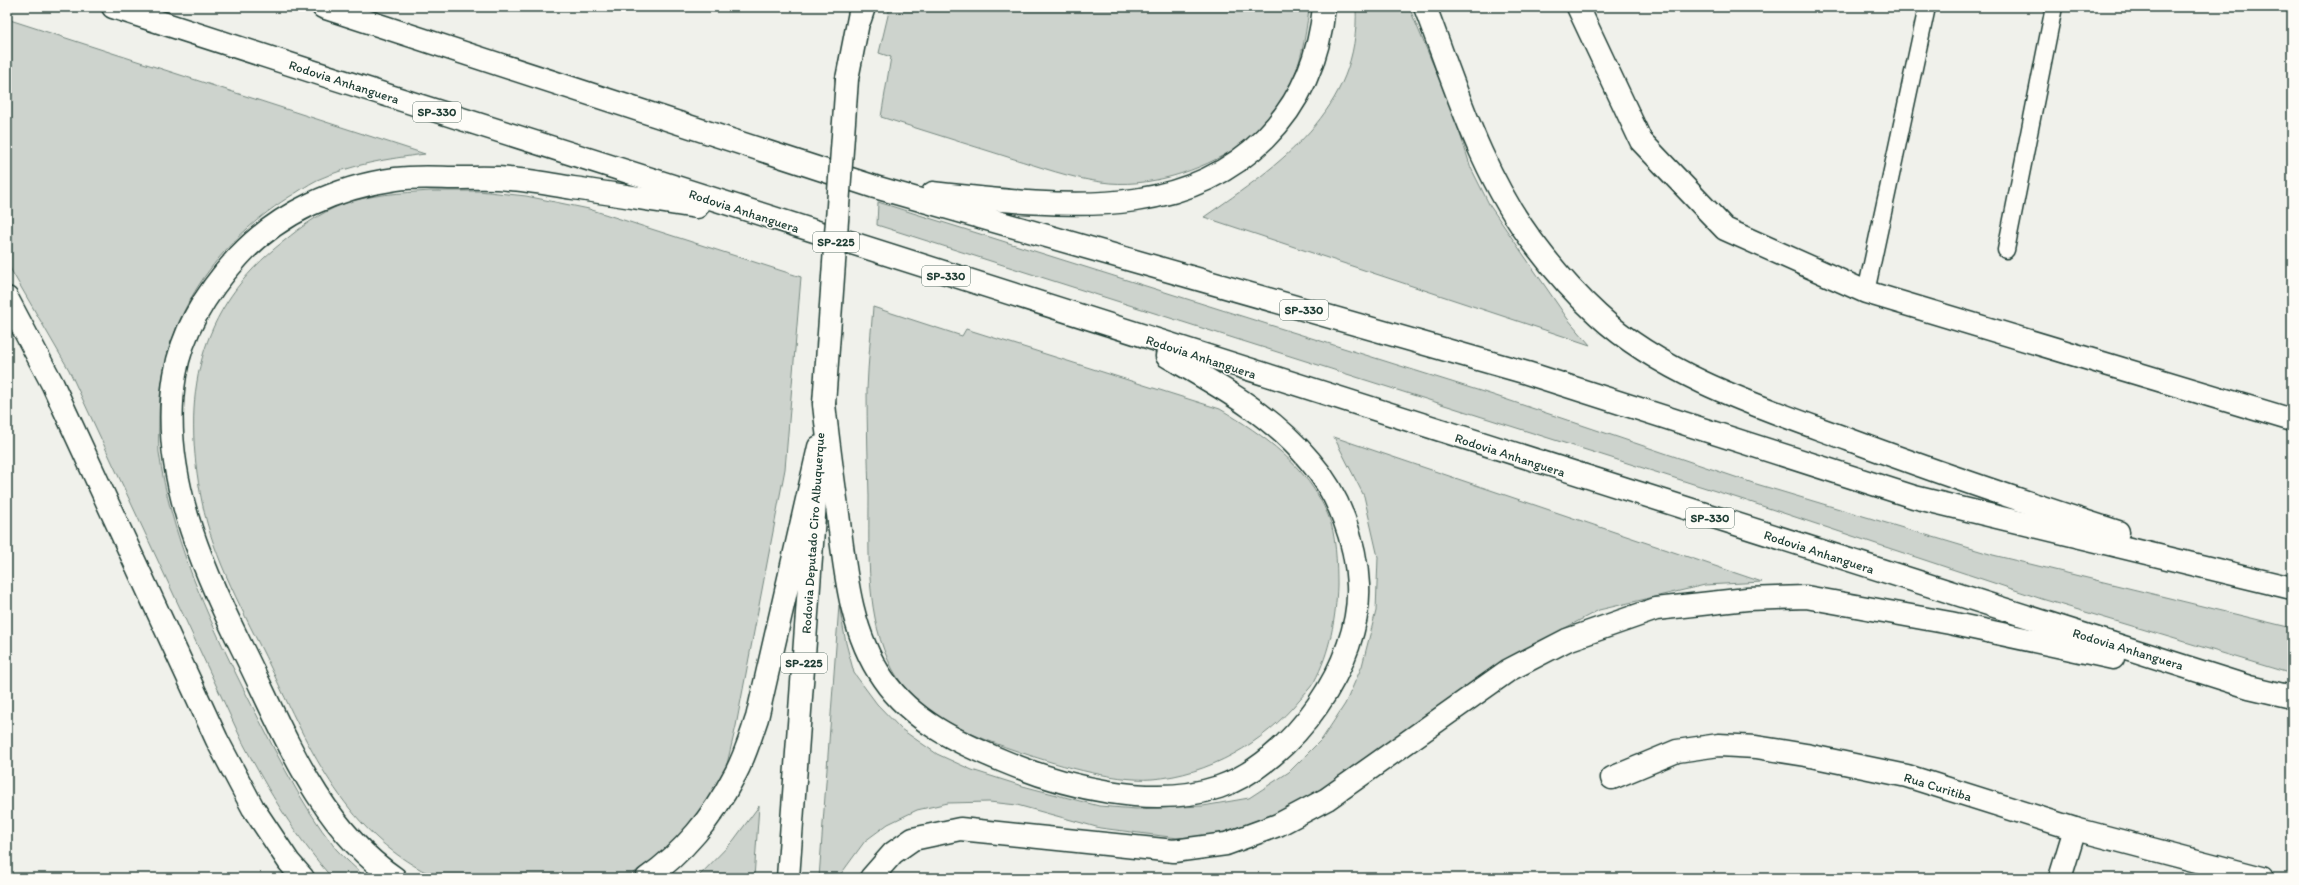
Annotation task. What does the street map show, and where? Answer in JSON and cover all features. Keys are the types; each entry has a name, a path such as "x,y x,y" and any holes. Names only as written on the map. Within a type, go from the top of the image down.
{"main road":[{"name":"Rodovia Anhanguera","path":"113,7 1130,335 2249,687 2292,697"},
{"name":"SP-330","path":"323,7 875,187 1527,373 1914,497 2286,587"},
{"path":"875,187 989,199 1100,203 1135,200 1184,188 1226,169 1254,148 1273,131 1291,107 1306,81 1316,51 1324,7"},
{"path":"1425,7 1478,145 1504,197 1530,238 1563,280 1599,316 1641,347 1684,373 1740,399 1955,480 2286,587"},
{"path":"1578,7 1641,141 1725,229 1866,292 2292,420"},
{"name":"SP-225","path":"824,404 847,79 858,10"},
{"path":"395,878 378,866 357,847 314,792 221,606 199,551 185,508 173,436 175,375 183,344 195,316 211,289 251,243 281,221 309,205 337,193 371,183 400,179 430,178 509,179 762,217"},
{"path":"7,298 53,386 217,740 253,808 289,862 303,878"},
{"path":"824,404 846,577 853,609 871,659 883,679 900,700 918,717 960,742 1018,768 1054,779 1099,790 1169,796 1219,787 1243,776 1266,760 1291,739 1310,718 1340,666 1354,627 1359,586 1351,537 1333,494 1311,462 1283,433 1241,399 1130,335"},
{"name":"Rodovia Deputado Ciro Albuquerque","path":"788,878 819,447 824,404"},
{"path":"647,878 676,855 698,830 734,778 746,750 757,718 819,447"},
{"path":"871,878 893,853 913,839 960,829 1174,851 1226,844 1278,826 1327,799 1509,670 1567,640 1656,609 1746,599 1806,597 1950,623 2249,687"},
{"name":"Rua Curitiba","path":"1612,778 1677,751 1719,745 1756,747 1806,755 1906,776 2075,829 2262,878"},
{"path":"2060,878 2075,829"}],"lane":[{"path":"1866,292 1927,7"},
{"path":"2006,250 2054,7"}],"shaded area":[{"path":"890,7 1309,7 1309,10 1302,52 1292,82 1272,112 1258,129 1244,142 1208,163 1173,176 1137,183 1119,183 1101,182 1067,175 881,117 891,57 879,53"},
{"path":"1356,7 1409,7 1453,112 1471,168 1490,206 1567,318 1590,345 1204,217 1260,177 1286,155 1310,131 1330,105 1345,76 1354,43"},
{"path":"7,19 425,154 370,163 330,174 289,197 261,217 236,240 214,264 195,292 180,321 168,352 161,385 159,452 164,483 181,543 203,602 243,688 297,791 322,831 336,849 366,878 332,878 318,862 294,829 263,779 243,743 69,370 7,263"},
{"path":"479,191 526,196 589,209 801,277 785,469 736,726 726,768 700,812 670,847 631,875 624,878 438,878 406,861 379,840 355,815 335,788 300,729 240,606 222,565 207,523 196,464 194,427 196,392 202,358 214,326 231,296 254,267 284,241 318,216 341,205 363,198 409,192"},
{"path":"878,202 1493,395 1753,483 1993,555 2292,628 2292,674 2042,599 1747,501 877,225"},
{"path":"873,307 962,336 966,329 1220,409 1268,441 1283,453 1308,481 1319,497 1328,515 1333,531 1337,568 1334,622 1320,671 1311,687 1285,716 1252,743 1214,764 1173,776 1152,779 1136,779 1101,775 1029,755 997,744 962,729 930,710 915,699 893,670 884,650 877,629 870,585 867,390"},
{"path":"1334,437 1762,582 1705,585 1599,610 1514,655 1325,791 1275,816 1223,834 1178,838 1100,828 1017,805 989,802 948,803 917,810 888,824 865,841 838,878 819,878 839,605 846,643 854,673 877,704 901,729 937,754 972,770 1019,785 1099,806 1136,809 1203,806 1249,798 1289,772 1322,739 1345,704 1362,666 1376,611 1378,557 1364,496"},
{"path":"759,806 754,878 697,878 733,841"}]}
